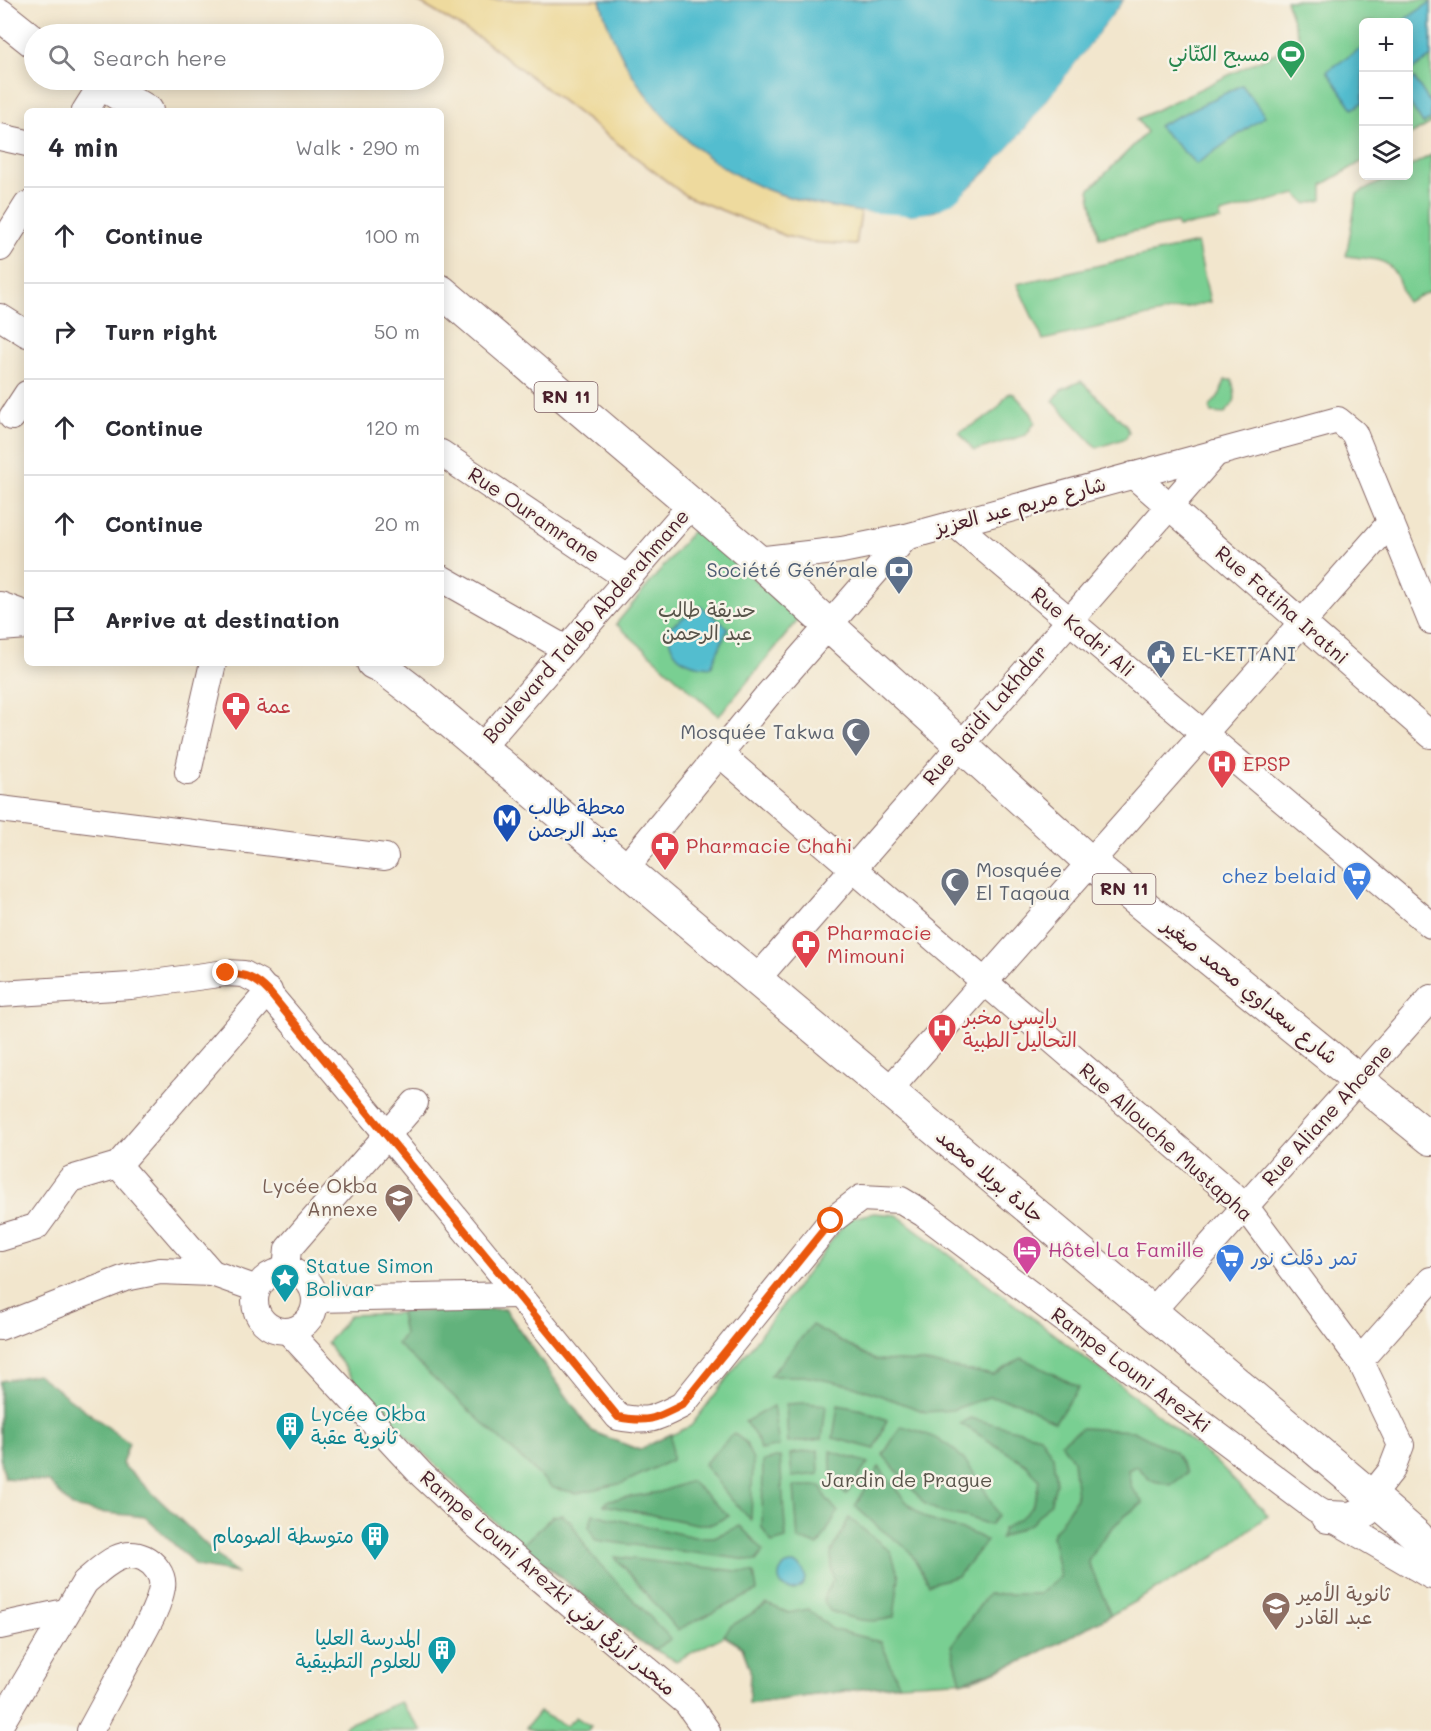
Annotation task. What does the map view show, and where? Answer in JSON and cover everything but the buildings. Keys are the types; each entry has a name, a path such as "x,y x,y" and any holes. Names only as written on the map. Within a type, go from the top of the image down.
{"main road":[{"path":"2,20 24,35"},
{"path":"112,90 142,108"},
{"name":"RN 11","path":"444,294 692,504 830,625"},
{"path":"0,625 24,623"},
{"name":"شارع سعداوي محمد صغير","path":"830,625 1090,861 1431,1139"},
{"name":"جادة بوبلا محمد","path":"378,666 400,680 1364,1491 1417,1536 1431,1554"},
{"path":"1328,1517 1352,1518 1365,1511 1364,1491"}],"street":[{"path":"87,108 95,90"},
{"path":"0,137 24,142"},
{"path":"0,248 24,210"},
{"path":"0,317 24,332"},
{"path":"12,417 24,399"},
{"name":"شارع مريم عبد العزيز","path":"757,560 843,550 906,537 1338,420 1354,433 1391,522"},
{"name":"Rue Saïdi Lakhdar","path":"756,980 1216,453"},
{"name":"Rue Ouramrane","path":"444,455 627,578"},
{"name":"Rue Fatiha Iratni","path":"1133,475 1431,735"},
{"name":"Boulevard Taleb Abderahmane","path":"481,748 692,504"},
{"path":"888,1090 1391,522 1431,621"},
{"name":"Rue Kadri Ali","path":"955,524 1431,925"},
{"path":"622,867 632,860 766,697 906,537"},
{"path":"444,581 566,649"},
{"path":"0,605 24,614"},
{"path":"188,772 212,666"},
{"name":"Rue Allouche Mustapha","path":"720,754 1245,1206 1360,1360 1401,1445 1391,1471 1364,1491"},
{"path":"0,809 385,857"},
{"path":"0,994 131,986 226,973 244,974 259,982 519,1295"},
{"path":"0,1238 36,1227 71,1179 118,1165 269,992"},
{"name":"Rue Aliane Ahcene","path":"1151,1312 1431,998"},
{"path":"286,1270 288,1249 415,1103"},
{"path":"118,1165 212,1273"},
{"name":"Rampe Louni Arezki","path":"519,1295 618,1417 638,1421 657,1418 682,1405 831,1221 861,1198 901,1200 924,1214 1328,1517 1431,1576"},
{"path":"286,1270 303,1276 314,1290 316,1299 308,1322 288,1331 277,1330 267,1325 255,1306 257,1289 266,1277 286,1270"},
{"path":"0,1327 125,1278 160,1271 212,1273 257,1289"},
{"path":"1360,1360 1431,1280"},
{"path":"316,1299 519,1295"},
{"name":"Rampe Louni Arezki منحدر أرزقي لوني","path":"288,1331 422,1475 505,1550 687,1703 707,1731"},
{"path":"0,1725 65,1612 85,1582 119,1557 136,1554 152,1562 162,1585 153,1615 90,1731"},
{"path":"0,1626 65,1612"}],"green space":[{"name":"مسبح الكتّاني","path":"1286,0 1431,0 1431,123 1413,134 1413,18 1359,18 1359,163 1322,185 1322,200 1307,204 1296,194 1220,214 1221,220 1178,227 1176,223 1099,238 1089,190 1147,132 1137,119 1300,41"},
{"path":"1431,155 1431,291 1406,302 1397,277 1388,265 1372,259 1346,256 1357,194 1384,180 1413,180 1413,165"},
{"path":"1197,243 1210,302 1043,340 1017,284"},
{"path":"1225,380 1232,380 1234,402 1224,414 1212,413 1209,408 1220,394"},
{"path":"1081,381 1126,425 1129,432 1126,438 1097,448 1053,401 1061,390"},
{"path":"1010,393 1014,394 1031,413 1035,422 1026,435 974,451 959,432 980,422 998,408"},
{"name":"حديقة طالب عبد الرحمن","path":"696,527 799,619 719,716 616,624"},
{"name":"Jardin de Prague","path":"874,1213 897,1215 1114,1380 1214,1460 1268,1515 1214,1557 1111,1615 1025,1660 972,1680 899,1684 749,1704 750,1669 742,1647 724,1636 676,1661 642,1643 537,1559 486,1514 367,1398 327,1343 350,1315 505,1309 591,1431 639,1450 691,1426 848,1219"},
{"path":"505,1309 591,1431 639,1450 671,1434 672,1460 623,1483 577,1493 553,1488 397,1344 404,1334 400,1312"},
{"path":"812,1325 875,1360 923,1362 993,1375 1022,1358 1079,1387 1055,1422 1018,1402 989,1397 952,1410 926,1412 854,1386 804,1376 770,1376"},
{"path":"37,1374 129,1443 122,1464 236,1573 197,1566 145,1517 72,1507 49,1482 5,1478 0,1456 0,1381"},
{"path":"786,1404 826,1405 822,1439 788,1443"},
{"path":"838,1405 863,1410 887,1420 875,1449 833,1438"},
{"path":"773,1406 779,1446 760,1450 757,1438 745,1422"},
{"path":"970,1418 1040,1436 1053,1456 1056,1484 1051,1502 1032,1523 1000,1538 1003,1529 1018,1520 1033,1505 1039,1480 1026,1464 960,1423"},
{"path":"901,1426 935,1438 953,1449 966,1462 998,1515 990,1525 967,1517 942,1513 925,1504 883,1455"},
{"path":"1082,1428 1133,1431 1175,1452 1187,1473 1171,1485 1150,1480 1137,1466 1128,1470 1131,1487 1143,1503 1111,1529 1088,1561 1111,1615 1025,1660 961,1682 951,1646 988,1594 1039,1594 1060,1577 1052,1536 1077,1497 1073,1460 1061,1443"},
{"path":"734,1433 746,1443 753,1461 751,1520 730,1498 704,1464"},
{"path":"818,1450 819,1474 792,1477 790,1454"},
{"path":"831,1451 868,1463 846,1495 832,1475"},
{"path":"780,1457 786,1539 772,1543 762,1528 763,1461"},
{"path":"879,1467 902,1496 922,1515 986,1541 958,1576 929,1584 909,1550 855,1506"},
{"path":"691,1481 729,1516 712,1524 697,1524 604,1505 609,1500 660,1492"},
{"path":"794,1486 821,1486 826,1498 838,1512 818,1546 798,1540"},
{"path":"593,1514 694,1537 714,1537 740,1526 764,1551 756,1561 595,1540 589,1527"},
{"path":"562,1515 571,1522 590,1554 671,1639 655,1649 642,1643 522,1545 553,1516"},
{"path":"849,1518 891,1552 899,1577 894,1617 877,1621 854,1619 830,1611 823,1600 833,1580 831,1554"},
{"path":"615,1557 754,1573 757,1591 677,1630"},
{"path":"767,1604 789,1613 808,1609 832,1629 881,1642 899,1684 749,1704 750,1669 742,1647 724,1635 731,1626"},
{"path":"400,1702 422,1731 346,1731 344,1726"},
{"path":"539,1712 566,1726 576,1717 591,1727 588,1731 535,1731 526,1728"}],"sand":[{"path":"415,0 600,0 610,30 640,86 659,111 681,133 705,154 759,186 796,199 861,212 856,245 809,242 786,236 686,196 483,40"}],"water":[{"path":"600,0 1124,0 1030,123 985,174 958,200 943,208 930,213 903,216 838,208 782,195 733,173 706,155 660,112 640,86 623,59"},
{"path":"1431,2 1431,57 1413,69 1413,18 1407,18"},
{"path":"1359,50 1359,105 1353,109 1327,71"},
{"path":"1413,79 1431,104 1431,119 1423,124 1413,108"},
{"path":"1242,85 1265,116 1196,164 1158,126"},
{"path":"701,606 728,628 711,667 693,664 680,658 671,646 669,638 668,628"},
{"path":"792,1564 801,1568 805,1577 801,1586 792,1590 783,1586 779,1577 783,1568"}],"pier":[{"path":"1124,0 1127,0 1025,135 988,176 957,204 936,215 911,218 861,215 861,212 911,215 935,212 955,201 985,174 1022,133"}],"place":[{"name":"مسبح الكتّاني","path":"1291,80"},
{"name":"Société Générale","path":"899,596"},
{"name":"EL-KETTANI","path":"1161,680"},
{"name":"عمة","path":"236,732"},
{"name":"Mosquée Takwa","path":"856,758"},
{"name":"EPSP","path":"1222,790"},
{"name":"محطة طالب عبد الرحمن","path":"507,844"},
{"name":"Pharmacie Chahi","path":"665,872"},
{"name":"chez belaid","path":"1357,902"},
{"name":"Mosquée El Taqoua","path":"955,908"},
{"name":"Pharmacie Mimouni","path":"806,970"},
{"name":"رايسي مخبر التحاليل الطبية","path":"942,1054"},
{"name":"Lycée Okba Annexe","path":"399,1224"},
{"name":"Hôtel La Famille","path":"1027,1276"},
{"name":"تمر دقلت نور","path":"1230,1284"},
{"name":"Statue Simon Bolivar","path":"285,1304"},
{"name":"Lycée Okba ثانوية عقبة","path":"290,1452"},
{"name":"متوسطة الصومام","path":"375,1562"},
{"name":"ثانوية الأمير عبد القادر","path":"1276,1632"},
{"name":"المدرسة العليا للعلوم التطبيقية","path":"442,1676"}],"route":[{"path":"226,973 244,974 259,982 269,992 618,1417 638,1421 657,1418 682,1405 831,1221"}]}
